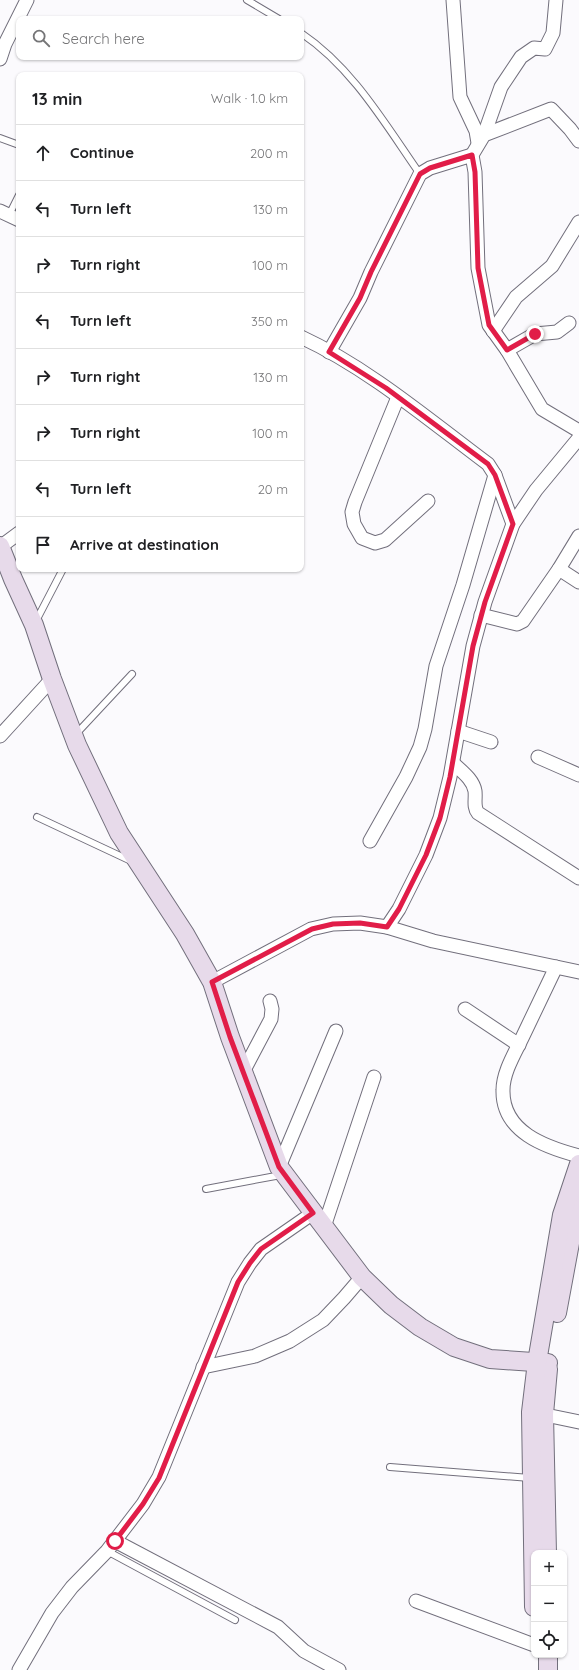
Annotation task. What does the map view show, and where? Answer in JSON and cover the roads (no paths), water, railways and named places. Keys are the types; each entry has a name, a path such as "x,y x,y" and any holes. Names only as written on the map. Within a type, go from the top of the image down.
{"street":[{"path":"19,16 27,0"},
{"path":"453,0 460,97 481,139"},
{"path":"556,0 553,33 545,49 534,48 521,57 501,87 481,139 472,155 475,172 477,208 478,268 489,325 507,350 542,409 579,430"},
{"path":"0,59 5,44 16,22"},
{"path":"481,139 551,109 575,135"},
{"path":"329,352 360,298 371,272 425,171 472,155"},
{"path":"493,331 516,297 552,266 579,222"},
{"path":"507,350 535,334 557,332 569,323"},
{"path":"304,339 321,347 386,388 488,464 495,475 513,524"},
{"path":"398,397 354,502 352,512 354,524 362,538 375,543 385,540 428,500"},
{"path":"387,927 399,909 426,855 440,818 453,764 473,646 513,524 536,490 579,438"},
{"path":"370,841 406,777 420,747 425,729 436,666 464,585 495,475"},
{"path":"16,535 0,547 12,579 34,625 52,679 74,737 119,833 185,934 212,982 230,1037 282,1171 362,1277 391,1305 420,1327 454,1347 490,1359 542,1362"},
{"path":"482,615 517,624 523,621 559,569 579,536"},
{"path":"559,569 579,582"},
{"path":"0,736 52,679"},
{"path":"458,731 491,742"},
{"path":"538,757 579,775"},
{"path":"453,764 463,772 472,783 475,790 476,809 478,813 579,878"},
{"path":"212,982 312,929 333,924 360,923 387,927 433,941 579,972"},
{"path":"556,967 509,1066 503,1090 505,1108 515,1126 536,1141 560,1151 579,1156"},
{"path":"243,1072 271,1019 272,1009 270,1002"},
{"path":"465,1010 519,1045"},
{"path":"282,1171 336,1031"},
{"path":"19,1670 52,1613 72,1588 111,1546 143,1504 159,1478 238,1282 250,1263 261,1249 318,1220 374,1077"},
{"path":"535,1586 539,1479 537,1413 542,1362 562,1215 579,1171"},
{"path":"203,1367 255,1356 290,1341 323,1320 362,1277"},
{"path":"537,1413 579,1422"},
{"path":"539,1479 547,1550"},
{"path":"111,1546 278,1627 304,1651 340,1670"},
{"path":"416,1601 531,1644"},
{"path":"537,1658 537,1670"},
{"path":"548,1658 548,1670"}],"lane":[{"path":"246,0 274,16"},
{"path":"304,35 315,42 351,77 425,171"},
{"path":"0,138 16,143"},
{"path":"9,216 16,201"},
{"path":"34,625 61,572"},
{"path":"74,737 132,674"},
{"path":"37,817 138,864"},
{"path":"206,1189 282,1171"},
{"path":"390,1467 539,1479"},
{"path":"111,1546 235,1620"}]}
